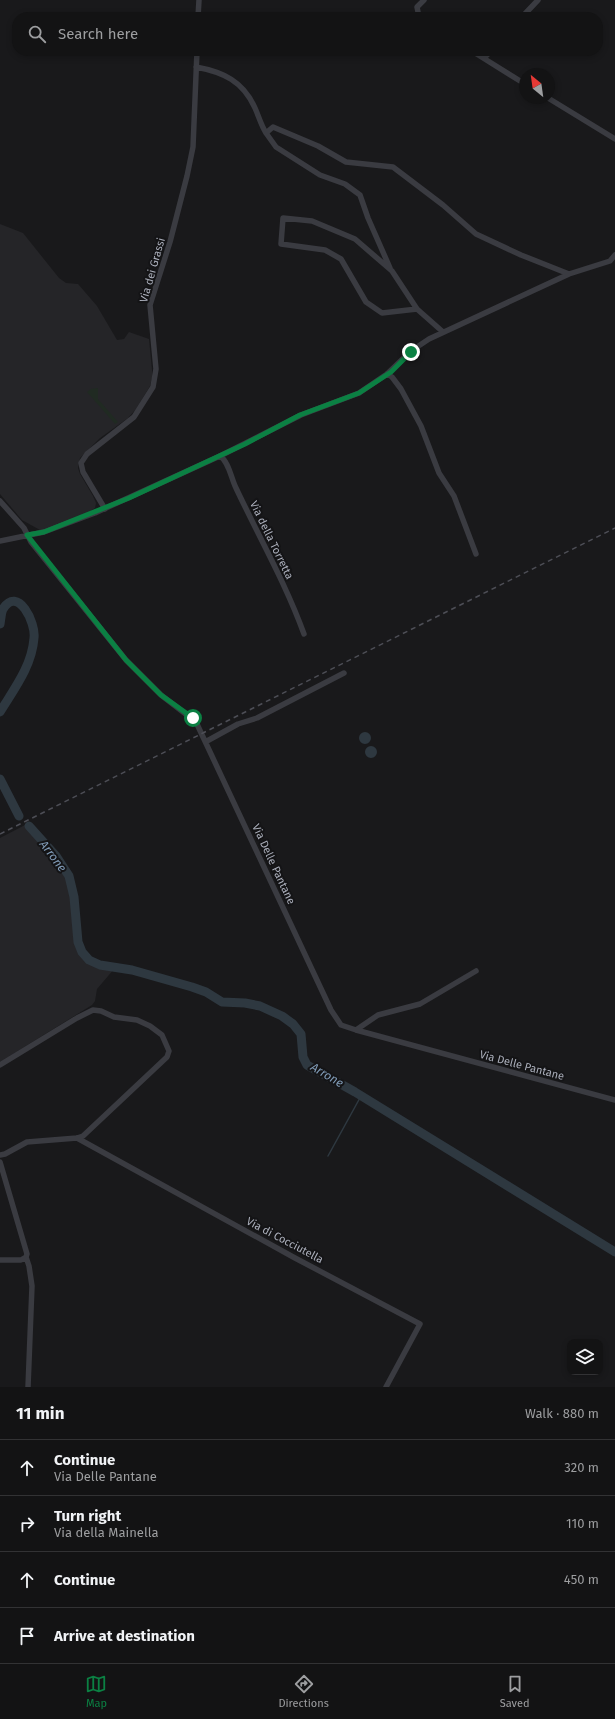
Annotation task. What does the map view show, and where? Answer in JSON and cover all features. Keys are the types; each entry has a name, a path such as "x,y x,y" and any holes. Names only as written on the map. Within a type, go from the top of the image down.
{"street":[{"path":"198,0 198,12"},
{"path":"418,12 417,7 424,0"},
{"path":"527,12 538,0"},
{"name":"Via dei Grassi","path":"105,509 83,472 81,463 87,454 134,417 153,386 156,369 150,305 170,242 193,147 197,56"},
{"path":"481,56 519,80"},
{"path":"196,67 215,70 239,84 255,108 259,123 276,147 320,176 345,184 360,195 368,218 392,272 418,309 443,332"},
{"path":"555,102 615,139"},
{"path":"266,134 273,127 318,146 346,162 393,167 443,205 476,234 521,255 569,274"},
{"path":"392,272 355,239 312,221 282,218 281,244 325,250 341,259 366,302 382,313 418,309"},
{"path":"0,541 44,532 105,509 220,456 300,415 359,393 387,374 415,348 443,332 569,274 610,261 615,255"},
{"path":"387,374 392,377 400,389 421,426 439,474 454,496 476,554"},
{"name":"Via della Torretta","path":"220,456 225,460 234,483 283,583 304,634"},
{"name":"Via Delle Pantane","path":"0,501 24,528 27,535 126,660 161,695 195,720 207,741 330,1010 341,1025 615,1100"},
{"path":"207,741 238,724 257,718 344,673"},
{"path":"356,1030 378,1015 420,1004 476,972"},
{"path":"0,1065 74,1019 93,1010 101,1011 114,1017 137,1020 150,1026 162,1035 169,1052 167,1057 83,1136 77,1138 27,1142 5,1154 0,1155"},
{"name":"Via di Cocciutella","path":"77,1138 288,1254 420,1324 386,1387"},
{"path":"0,1162 26,1250 32,1286 28,1387"},
{"path":"0,1260 21,1260 26,1257"}],"shaded area":[{"path":"0,224 23,233 59,278 66,283 78,284 97,306 117,340 124,339 129,332 149,339 152,370 150,386 136,409 128,418 100,438 80,458 78,468 96,503 95,508 84,515 45,530 40,530 22,520 0,494"},
{"path":"98,388 98,399 118,422 115,424 87,392 91,389"},
{"path":"363,732 367,732 371,738 367,744 363,744 359,740 359,736"},
{"path":"369,746 373,746 377,752 373,758 369,758 365,754 365,750"},
{"path":"25,825 54,855 66,874 72,898 78,948 84,957 93,965 114,969 97,989 95,1001 92,1005 0,1062 0,838"}],"waterway":[{"name":"Arrone","path":"0,624 3,609 9,603 14,601 25,609 34,631 33,648 26,668 0,712"},
{"name":"Arrone","path":"0,779 19,816"},
{"name":"Arrone","path":"29,826 56,856 69,876 74,897 78,942 82,952 89,960 100,965 132,970 192,987 206,992 222,1002 245,1003 260,1006 282,1016 293,1024 301,1034 303,1057 307,1065 355,1092 615,1252"},
{"path":"328,1156 361,1096"}],"railway":[{"path":"0,834 615,528"}],"route":[{"path":"193,718 161,695 126,660 31,542 27,535 44,532 95,513 245,444 300,415 359,393 391,372 411,352"}]}
